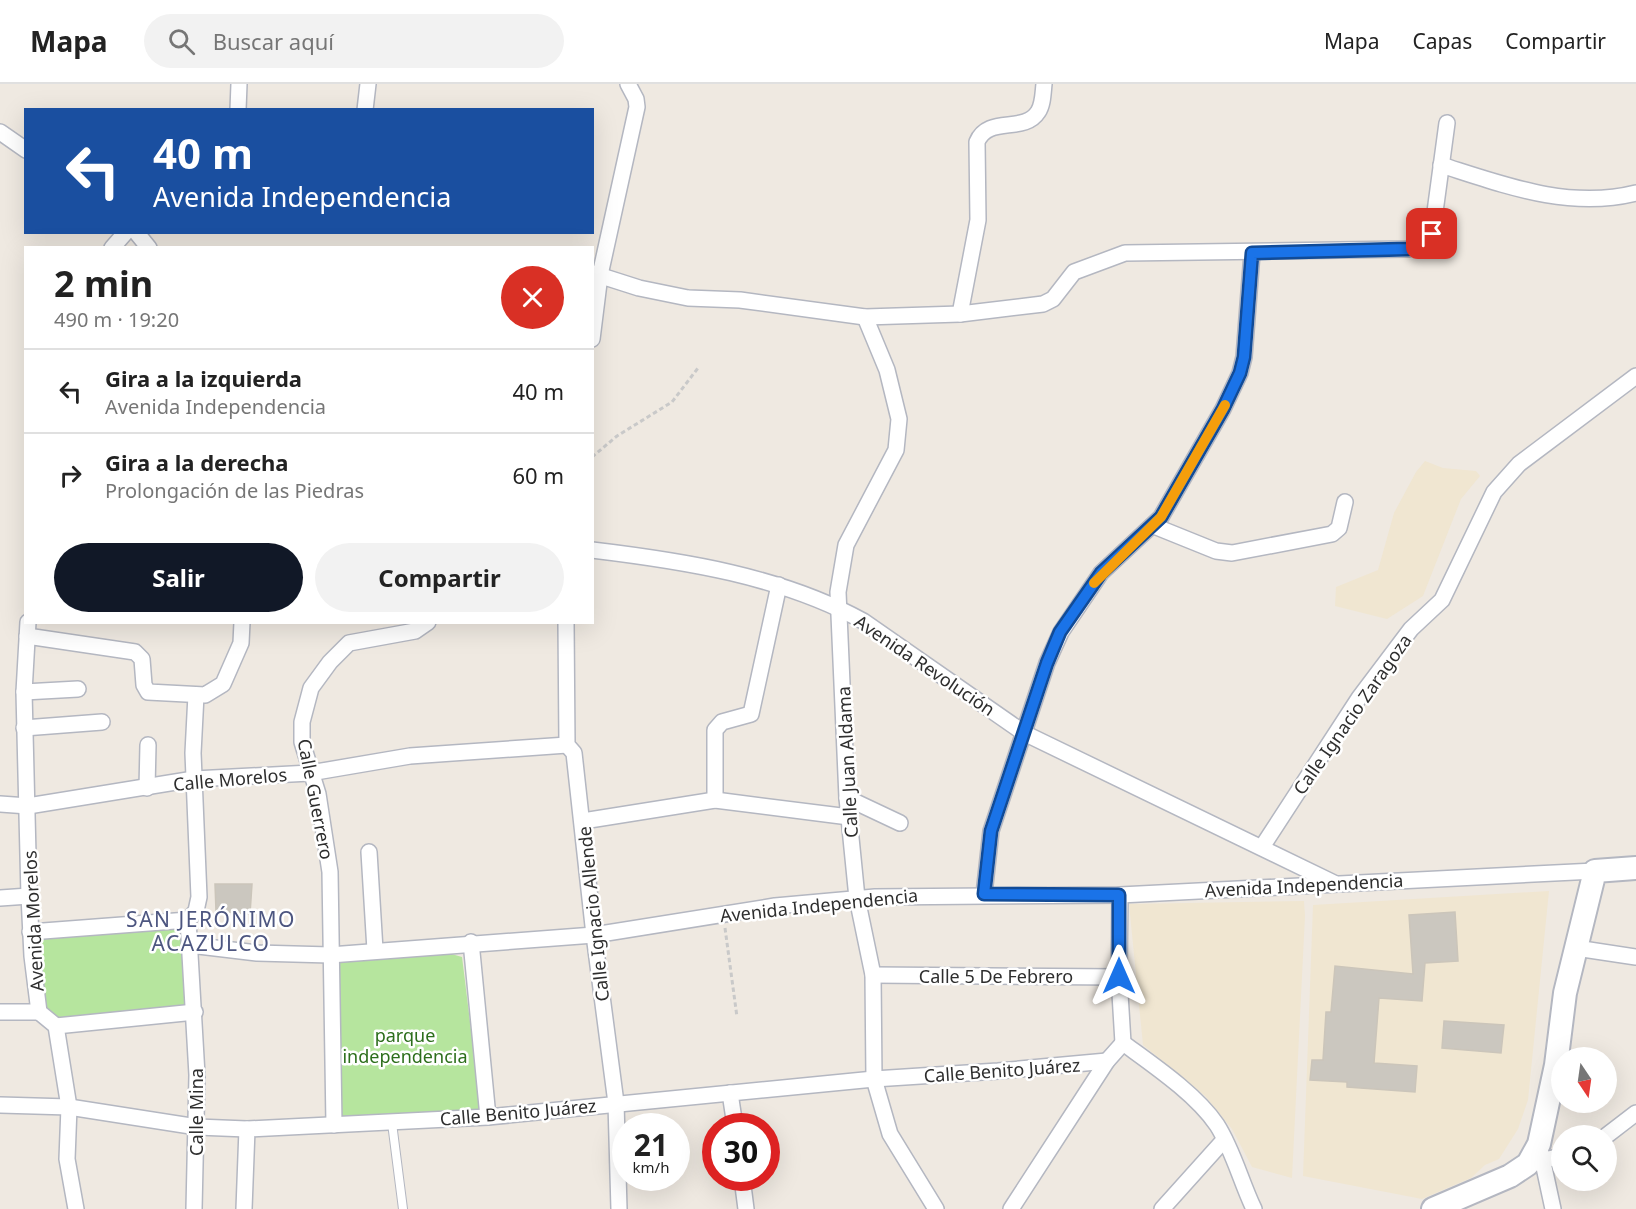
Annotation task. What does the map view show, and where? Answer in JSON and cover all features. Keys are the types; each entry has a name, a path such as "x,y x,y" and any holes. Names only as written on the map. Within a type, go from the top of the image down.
{"main road":[{"path":"1432,1209 1510,1176 1541,1152 1565,993 1595,871 1636,868"}],"street":[{"path":"238,108 239,84"},
{"path":"365,108 368,84"},
{"path":"594,306 596,274 637,107 636,99 628,84"},
{"path":"960,314 978,220 977,142 980,135 991,127 1019,123 1037,114 1044,84"},
{"path":"596,274 639,288 688,298 740,300 865,317 960,314 1026,308 1049,302 1074,272 1112,256 1145,252 1252,253 1408,249 1417,247 1432,234 1447,123"},
{"path":"0,132 24,149"},
{"path":"1441,165 1512,187 1575,200 1636,193"},
{"path":"114,246 124,234"},
{"path":"138,234 147,246"},
{"path":"984,894 991,831 1047,663 1060,632 1101,573 1154,526 1223,409 1240,373 1244,357 1252,253"},
{"name":"Calle Juan Aldama","path":"865,317 887,370 897,402 898,437 896,450 846,545 837,606 847,798 856,898 873,975 874,1079 890,1134 936,1209"},
{"name":"Calle Ignacio Zaragoza","path":"1262,848 1359,698 1411,629 1442,600 1451,585 1476,525 1504,479 1519,464 1636,376"},
{"path":"1154,526 1215,551 1249,551 1332,534 1338,528 1345,502"},
{"name":"Avenida Revolución","path":"594,550 709,569 779,585 837,606 863,621 1024,733 1336,884"},
{"path":"715,800 715,730 722,722 751,714 779,585"},
{"path":"28,629 135,652 142,659 145,689 151,693 205,695 223,684 241,643 242,624"},
{"name":"Calle Guerrero","path":"334,1125 330,872 318,794 302,742 302,722 311,688 330,662 353,641 415,632 426,624"},
{"name":"Calle Ignacio Allende","path":"566,624 567,745 574,753 594,935 616,1103 619,1209"},
{"name":"Avenida Morelos","path":"28,629 24,728 30,932 39,1012 56,1026"},
{"path":"24,692 78,689"},
{"path":"30,932 188,920 196,911 199,897 194,779 196,695"},
{"path":"24,728 102,722"},
{"path":"147,788 148,745"},
{"name":"Calle Morelos","path":"0,804 28,806 194,779 310,773 410,756 567,745"},
{"path":"847,798 900,823"},
{"path":"583,821 715,800 849,817"},
{"path":"369,852 375,950"},
{"name":"Avenida Independencia","path":"190,945 256,953 330,955 471,942 594,935 724,914 856,898 984,894 1119,895 1595,871"},
{"path":"1011,1209 1107,1061 1123,1043 1119,976 1119,895"},
{"path":"0,898 29,896"},
{"name":"Calle Mina","path":"188,920 194,1013 197,1127 194,1209"},
{"path":"471,942 488,1117"},
{"path":"1576,948 1636,957"},
{"name":"Calle 5 De Febrero","path":"873,975 1119,976"},
{"path":"0,1012 39,1012"},
{"path":"76,1209 67,1160 69,1107 56,1026 194,1013"},
{"path":"1123,1043 1163,1073 1217,1126 1254,1209"},
{"name":"Calle Benito Juárez","path":"0,1105 69,1107 197,1127 247,1130 488,1117 874,1079 1107,1061"},
{"path":"730,1093 733,1113"},
{"path":"1617,1128 1636,1113"},
{"path":"244,1209 247,1130"},
{"path":"1162,1209 1224,1140"},
{"path":"1551,1154 1541,1152 1553,1209"},
{"path":"744,1191 746,1209"}],"lane":[{"path":"392,1123 403,1209"}],"path":[{"path":"594,455 617,436 672,402 698,368"},
{"path":"724,914 737,1017"}],"shaded area":[{"path":"1425,461 1443,468 1476,471 1480,476 1461,499 1423,596 1387,619 1335,606 1336,587 1378,570 1394,513 1416,472"},
{"path":"1549,891 1528,1100 1518,1129 1499,1159 1485,1165 1471,1178 1422,1199 1303,1176 1313,905"},
{"path":"1304,901 1292,1178 1252,1167 1232,1129 1205,1096 1143,1045 1129,904"}],"green space":[{"path":"183,924 193,1009 58,1021 46,1008 32,940"},
{"name":"parque independencia","path":"434,949 462,957 481,1110 340,1117 332,959"}],"building":[{"path":"215,884 252,884 250,914 216,911"},
{"path":"1455,912 1458,961 1425,963 1422,1001 1379,998 1374,1063 1417,1066 1415,1092 1347,1087 1347,1082 1310,1080 1312,1060 1323,1060 1326,1012 1331,1012 1335,966 1413,974 1409,915"},
{"path":"1444,1021 1504,1025 1501,1053 1442,1048"}],"slow traffic":[{"path":"1094,583 1101,573 1154,526 1161,517 1225,405"}],"district":[{"name":"SAN JERÓNIMO ACAZULCO","path":"211,931"}],"route":[{"path":"1119,976 1119,895 984,894 991,831 1047,663 1060,632 1101,573 1154,526 1161,517 1223,409 1240,373 1244,357 1252,253 1408,249 1426,242 1432,234"}]}
